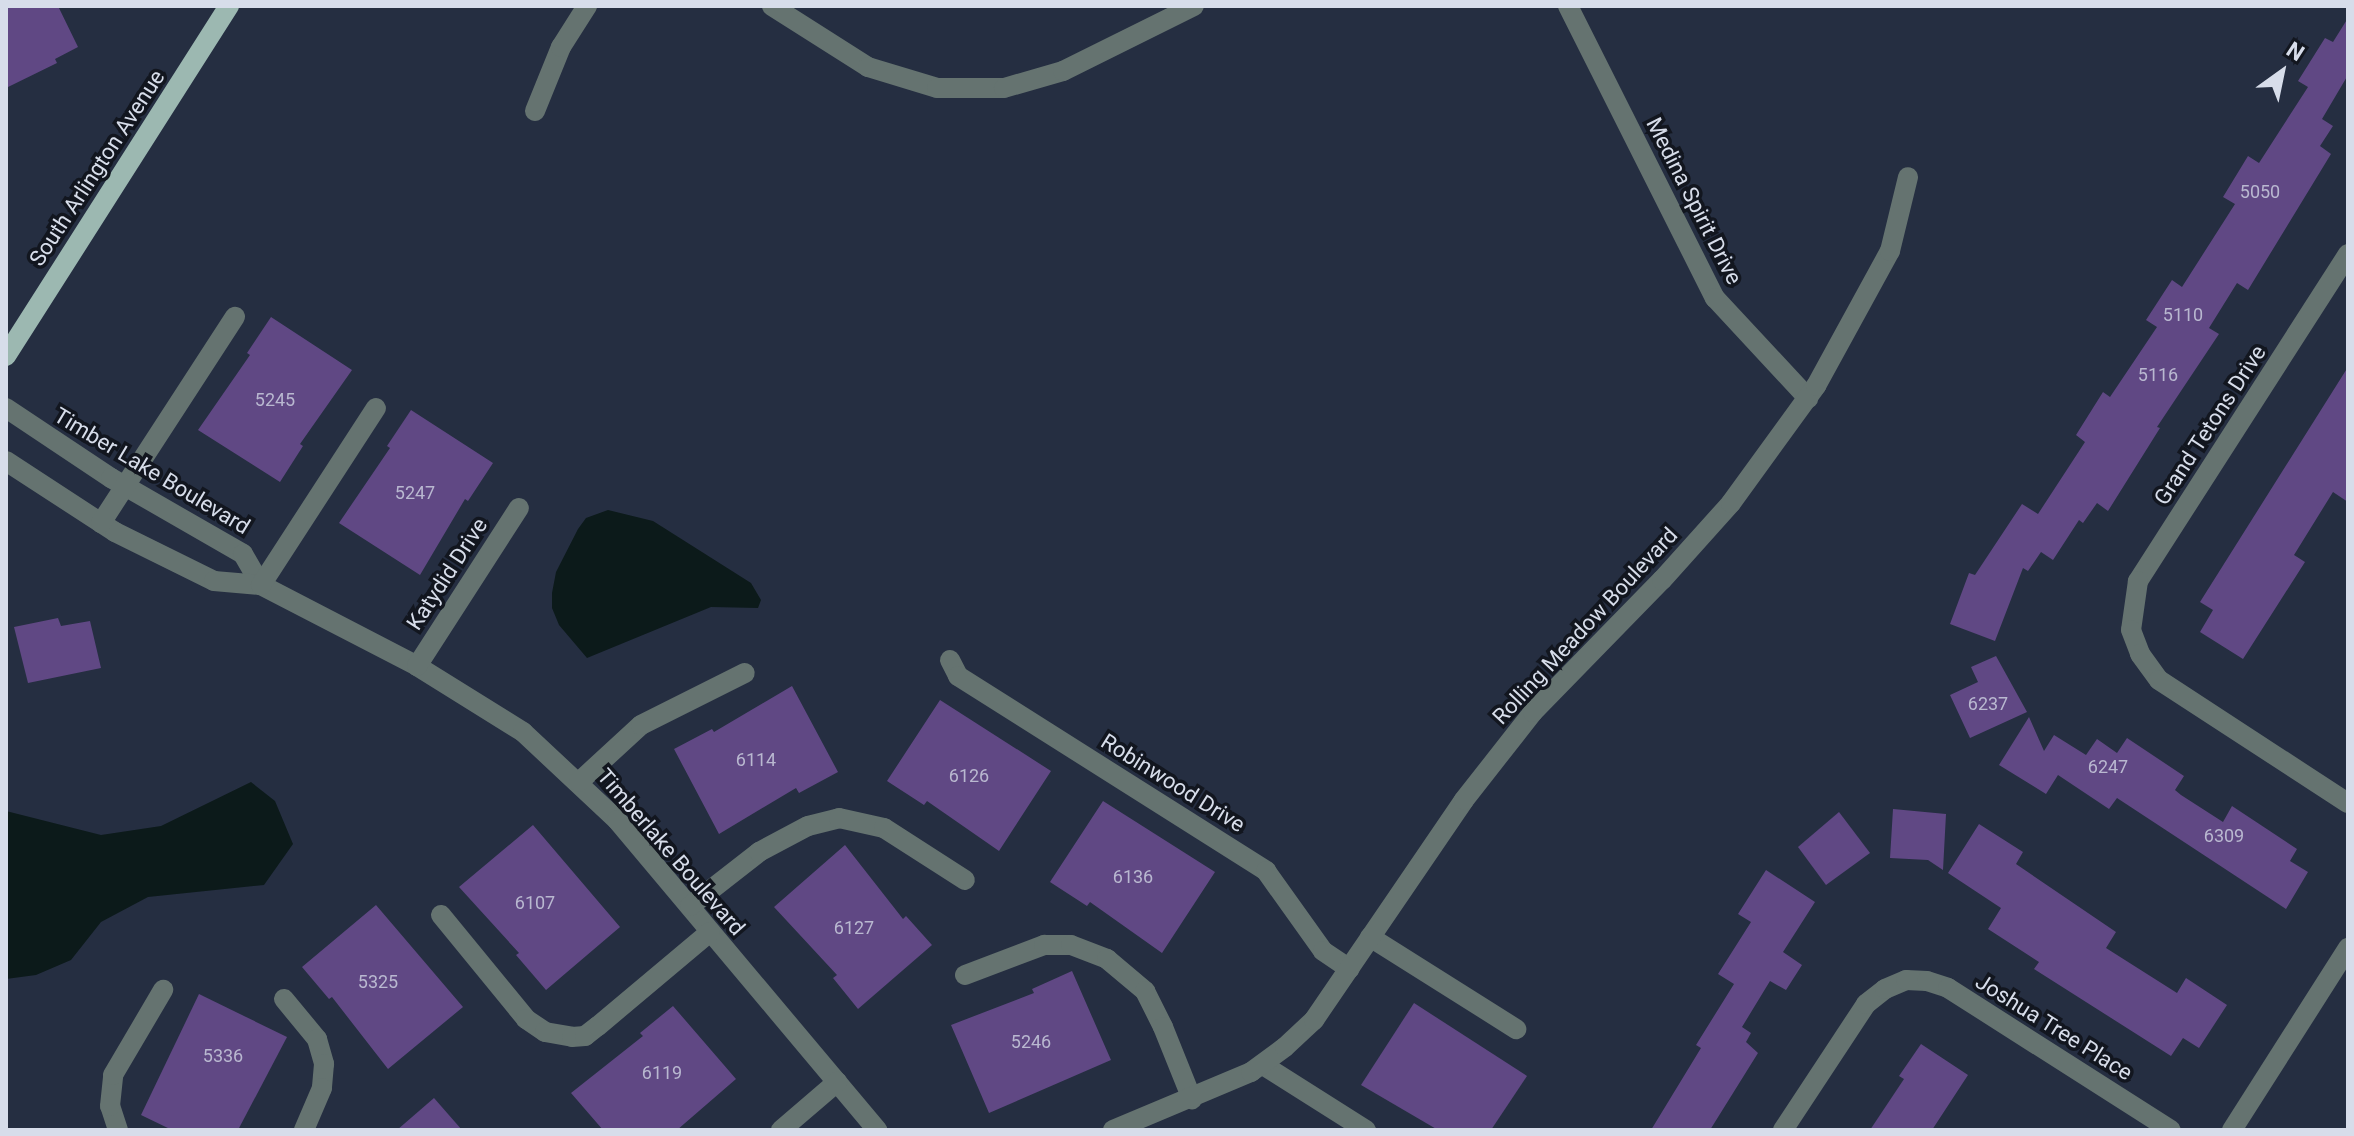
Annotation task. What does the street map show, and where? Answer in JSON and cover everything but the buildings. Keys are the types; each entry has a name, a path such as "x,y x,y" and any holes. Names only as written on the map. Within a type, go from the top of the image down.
{"main road":[{"name":"South Arlington Avenue","path":"6,356 229,6"}],"street":[{"path":"535,111 561,47 587,6"},
{"path":"772,6 868,67 937,88 1004,88 1063,71 1194,6"},
{"name":"Medina Spirit Drive","path":"1568,6 1715,298 1808,398"},
{"name":"Rolling Meadow Boulevard","path":"1113,1130 1151,1123 1192,1099 1263,1065 1314,1020 1464,800 1533,712 1662,580 1731,503 1808,398 1890,251 1908,177"},
{"name":"Grand Tetons Drive","path":"2348,254 2138,581 2131,630 2140,654 2159,680 2348,803"},
{"path":"101,523 235,317"},
{"name":"Timber Lake Boulevard","path":"6,408 126,486 243,554 261,585"},
{"path":"6,461 101,523 214,581 261,585 376,408"},
{"name":"Katydid Drive","path":"417,666 519,508"},
{"name":"Timberlake Boulevard","path":"261,585 417,666 523,732 617,820 877,1130"},
{"name":"Robinwood Drive","path":"950,660 958,676 1266,871 1323,951 1350,969"},
{"path":"579,782 641,725 745,673"},
{"path":"690,906 759,852 808,826 839,818 884,828 965,880"},
{"path":"441,915 526,1019 545,1032 565,1036 585,1036 710,932"},
{"path":"1370,937 1516,1029"},
{"path":"965,975 1044,945 1071,945 1107,959 1145,991 1192,1099"},
{"path":"2232,1130 2348,948"},
{"name":"Joshua Tree Place","path":"1783,1130 1866,1004 1885,989 1906,980 1927,981 1948,988 2171,1130"},
{"path":"118,1130 110,1106 113,1075 163,990"},
{"path":"284,999 317,1039 324,1064 322,1088 304,1130"},
{"path":"1263,1065 1366,1130"},
{"path":"781,1130 837,1082"}],"shaded area":[{"path":"608,510 653,521 751,583 761,600 758,608 711,607 587,658 559,625 552,608 552,593 556,572 578,529 586,518"},
{"path":"251,782 275,801 293,844 264,885 148,897 101,922 71,960 36,975 6,979 6,811 101,835 161,826"}]}
